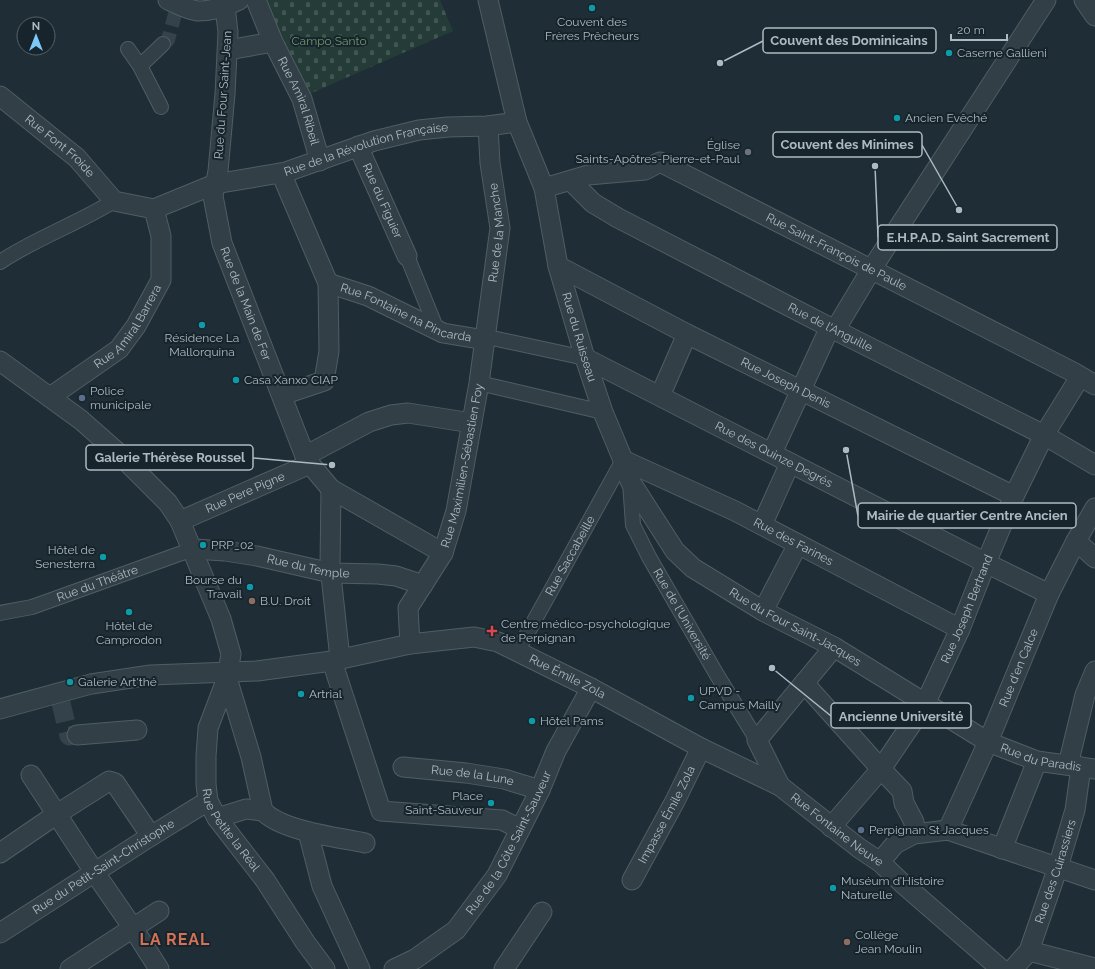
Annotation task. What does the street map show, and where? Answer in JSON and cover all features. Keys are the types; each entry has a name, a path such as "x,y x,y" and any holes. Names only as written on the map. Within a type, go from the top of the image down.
{"street":[{"name":"Rue Amiral Ribeil","path":"256,0 273,42 302,99 320,161"},
{"name":"Rue du Ruisseau","path":"488,0 517,122 544,188 558,266 585,358 603,412 623,460 630,482"},
{"path":"772,453 800,391 833,329 1046,0"},
{"path":"1084,0 1095,16"},
{"path":"173,6 198,11 232,3"},
{"name":"Rue du Four Saint-Jean","path":"215,184 218,171 228,50 228,32 232,3"},
{"name":"Rue Amiral Ribeil","path":"228,50 273,42"},
{"path":"140,66 163,44"},
{"path":"128,49 140,66 161,107"},
{"name":"Rue Font Froide","path":"0,96 77,158 114,201"},
{"name":"Rue de la Révolution Française","path":"154,209 215,184 281,173 320,161 374,141 419,130 448,127 488,126 517,122"},
{"name":"Rue de la Manche","path":"485,340 500,228 490,162 488,126"},
{"name":"Rue du Figuier","path":"358,146 407,256"},
{"name":"Rue Saint-François de Paule","path":"571,181 588,175 645,170 660,162 871,270 1089,378"},
{"path":"281,173 328,283 329,351 324,381 282,396"},
{"path":"544,188 571,181"},
{"name":"Rue de l'Anguille","path":"571,181 593,204 833,329 1044,435 1095,465"},
{"name":"Rue de la Main de Fer","path":"215,184 213,196 222,243 308,460 331,489"},
{"path":"0,262 14,253 95,213 114,201 154,209"},
{"name":"Rue Amiral Barrera","path":"50,397 119,349 136,326 161,280 161,236 154,209"},
{"path":"407,256 437,330"},
{"name":"Rue Joseph Denis","path":"558,266 687,334 800,391 1014,496"},
{"name":"Rue Fontaine na Pincarda","path":"328,283 368,296 443,333 485,340"},
{"path":"660,396 687,334"},
{"path":"485,340 492,338 585,358"},
{"name":"Rue Maximilien-Sébastien Foy","path":"410,644 408,608 443,553 456,512 479,383 485,340"},
{"name":"Rue des Quinze Degrés","path":"585,358 1049,594"},
{"path":"0,360 81,420 116,450 168,503 180,521 221,619 231,654 227,674 251,757 263,811 278,822 308,832 365,843"},
{"name":"Rue Joseph Bertrand","path":"831,827 881,769 925,704 960,629 1014,496 1044,435 1089,378"},
{"path":"479,383 603,412"},
{"name":"Rue Pere Pigne","path":"180,521 308,460 369,422 391,415 408,413 472,423"},
{"name":"Rue des Farines","path":"623,460 735,510 960,629"},
{"name":"Rue Saccabeille","path":"517,652 623,460"},
{"path":"762,525 790,463"},
{"name":"Rue du Four Saint-Jacques","path":"630,482 675,551 693,568 763,611 834,647 988,742"},
{"name":"Rue de l'Université","path":"630,482 632,525 717,675 757,740"},
{"path":"443,553 331,489 330,566 336,660 381,811 502,820 520,828"},
{"name":"Rue d'en Calce","path":"948,830 988,742 1049,594 1076,540 1095,508"},
{"path":"1076,540 1095,558"},
{"path":"763,611 798,544"},
{"name":"Rue du Temple","path":"193,549 225,551 250,555 331,573 396,576 423,585"},
{"name":"Rue du Théâtre","path":"0,613 32,608 193,549"},
{"name":"Rue Émile Zola","path":"0,710 60,698 91,684 151,675 227,674 257,671 336,660 410,644 474,636 498,642 591,688 701,748 780,786"},
{"path":"780,786 757,740 834,647"},
{"name":"Rue des Cuirassiers","path":"1026,962 1058,867 1075,810 1081,767 1085,695 1095,671"},
{"name":"Rue Petite la Réal","path":"227,674 208,728 206,756 208,801 217,818 265,880 305,942 325,969"},
{"path":"804,683 902,791 904,803 914,822 914,834"},
{"name":"Rue de la Côte Saint-Sauveur","path":"394,969 421,964 456,930 497,875 540,790 556,751 591,688"},
{"path":"77,735 137,730"},
{"name":"Rue du Paradis","path":"988,742 1037,761 1081,767"},
{"name":"Impasse Émile Zola","path":"632,880 675,801 701,748"},
{"path":"1002,848 1037,761"},
{"name":"Rue de la Lune","path":"403,767 504,779 540,790"},
{"path":"31,775 159,969"},
{"path":"1,851 109,781 116,783 151,836"},
{"name":"Rue Fontaine Neuve","path":"780,786 831,827 880,862 1001,969"},
{"name":"Rue du Petit-Saint-Christophe","path":"0,934 38,908 208,801"},
{"path":"217,818 246,809 263,811"},
{"path":"880,862 895,844 914,834 948,830 1095,880"},
{"path":"308,832 322,886 360,969"},
{"path":"70,969 159,911"},
{"path":"504,969 542,912"},
{"path":"1026,962 1095,968"}],"green space":[{"name":"Campo Santo","path":"265,0 440,0 453,31 307,95"}],"tunnel":[{"path":"163,44 168,40 175,14"},
{"path":"61,703 69,736 77,735"}],"place":[{"name":"Couvent des Frères Prêcheurs","path":"592,8"},
{"name":"Caserne Gallieni","path":"949,53"},
{"name":"Couvent des Dominicains","path":"720,63"},
{"name":"Ancien Evêché","path":"897,118"},
{"name":"Église Saints-Apôtres-Pierre-et-Paul","path":"748,152"},
{"name":"E.H.P.A.D. Saint Sacrement","path":"875,166"},
{"name":"Couvent des Minimes","path":"959,210"},
{"name":"Résidence La Mallorquina","path":"202,325"},
{"name":"Casa Xanxo CIAP","path":"236,380"},
{"name":"Police municipale","path":"82,398"},
{"name":"Mairie de quartier Centre Ancien","path":"846,450"},
{"name":"Galerie Thérèse Roussel","path":"332,465"},
{"name":"PRP_02","path":"203,545"},
{"name":"Hôtel de Senesterra","path":"103,557"},
{"name":"Bourse du Travail","path":"250,587"},
{"name":"B.U. Droit","path":"252,601"},
{"name":"Hôtel de Camprodon","path":"129,612"},
{"name":"Centre médico-psychologique de Perpignan","path":"492,631"},
{"name":"Ancienne Université","path":"772,668"},
{"name":"Galerie Art'thé","path":"70,682"},
{"name":"Artrial","path":"301,694"},
{"name":"UPVD - Campus Mailly","path":"691,698"},
{"name":"Hôtel Pams","path":"532,721"},
{"name":"Place Saint-Sauveur","path":"491,803"},
{"name":"Perpignan St Jacques","path":"861,830"},
{"name":"Muséum d’Histoire Naturelle","path":"833,888"},
{"name":"Collège Jean Moulin","path":"847,942"}],"district":[{"name":"LA REAL","path":"175,939"}]}
